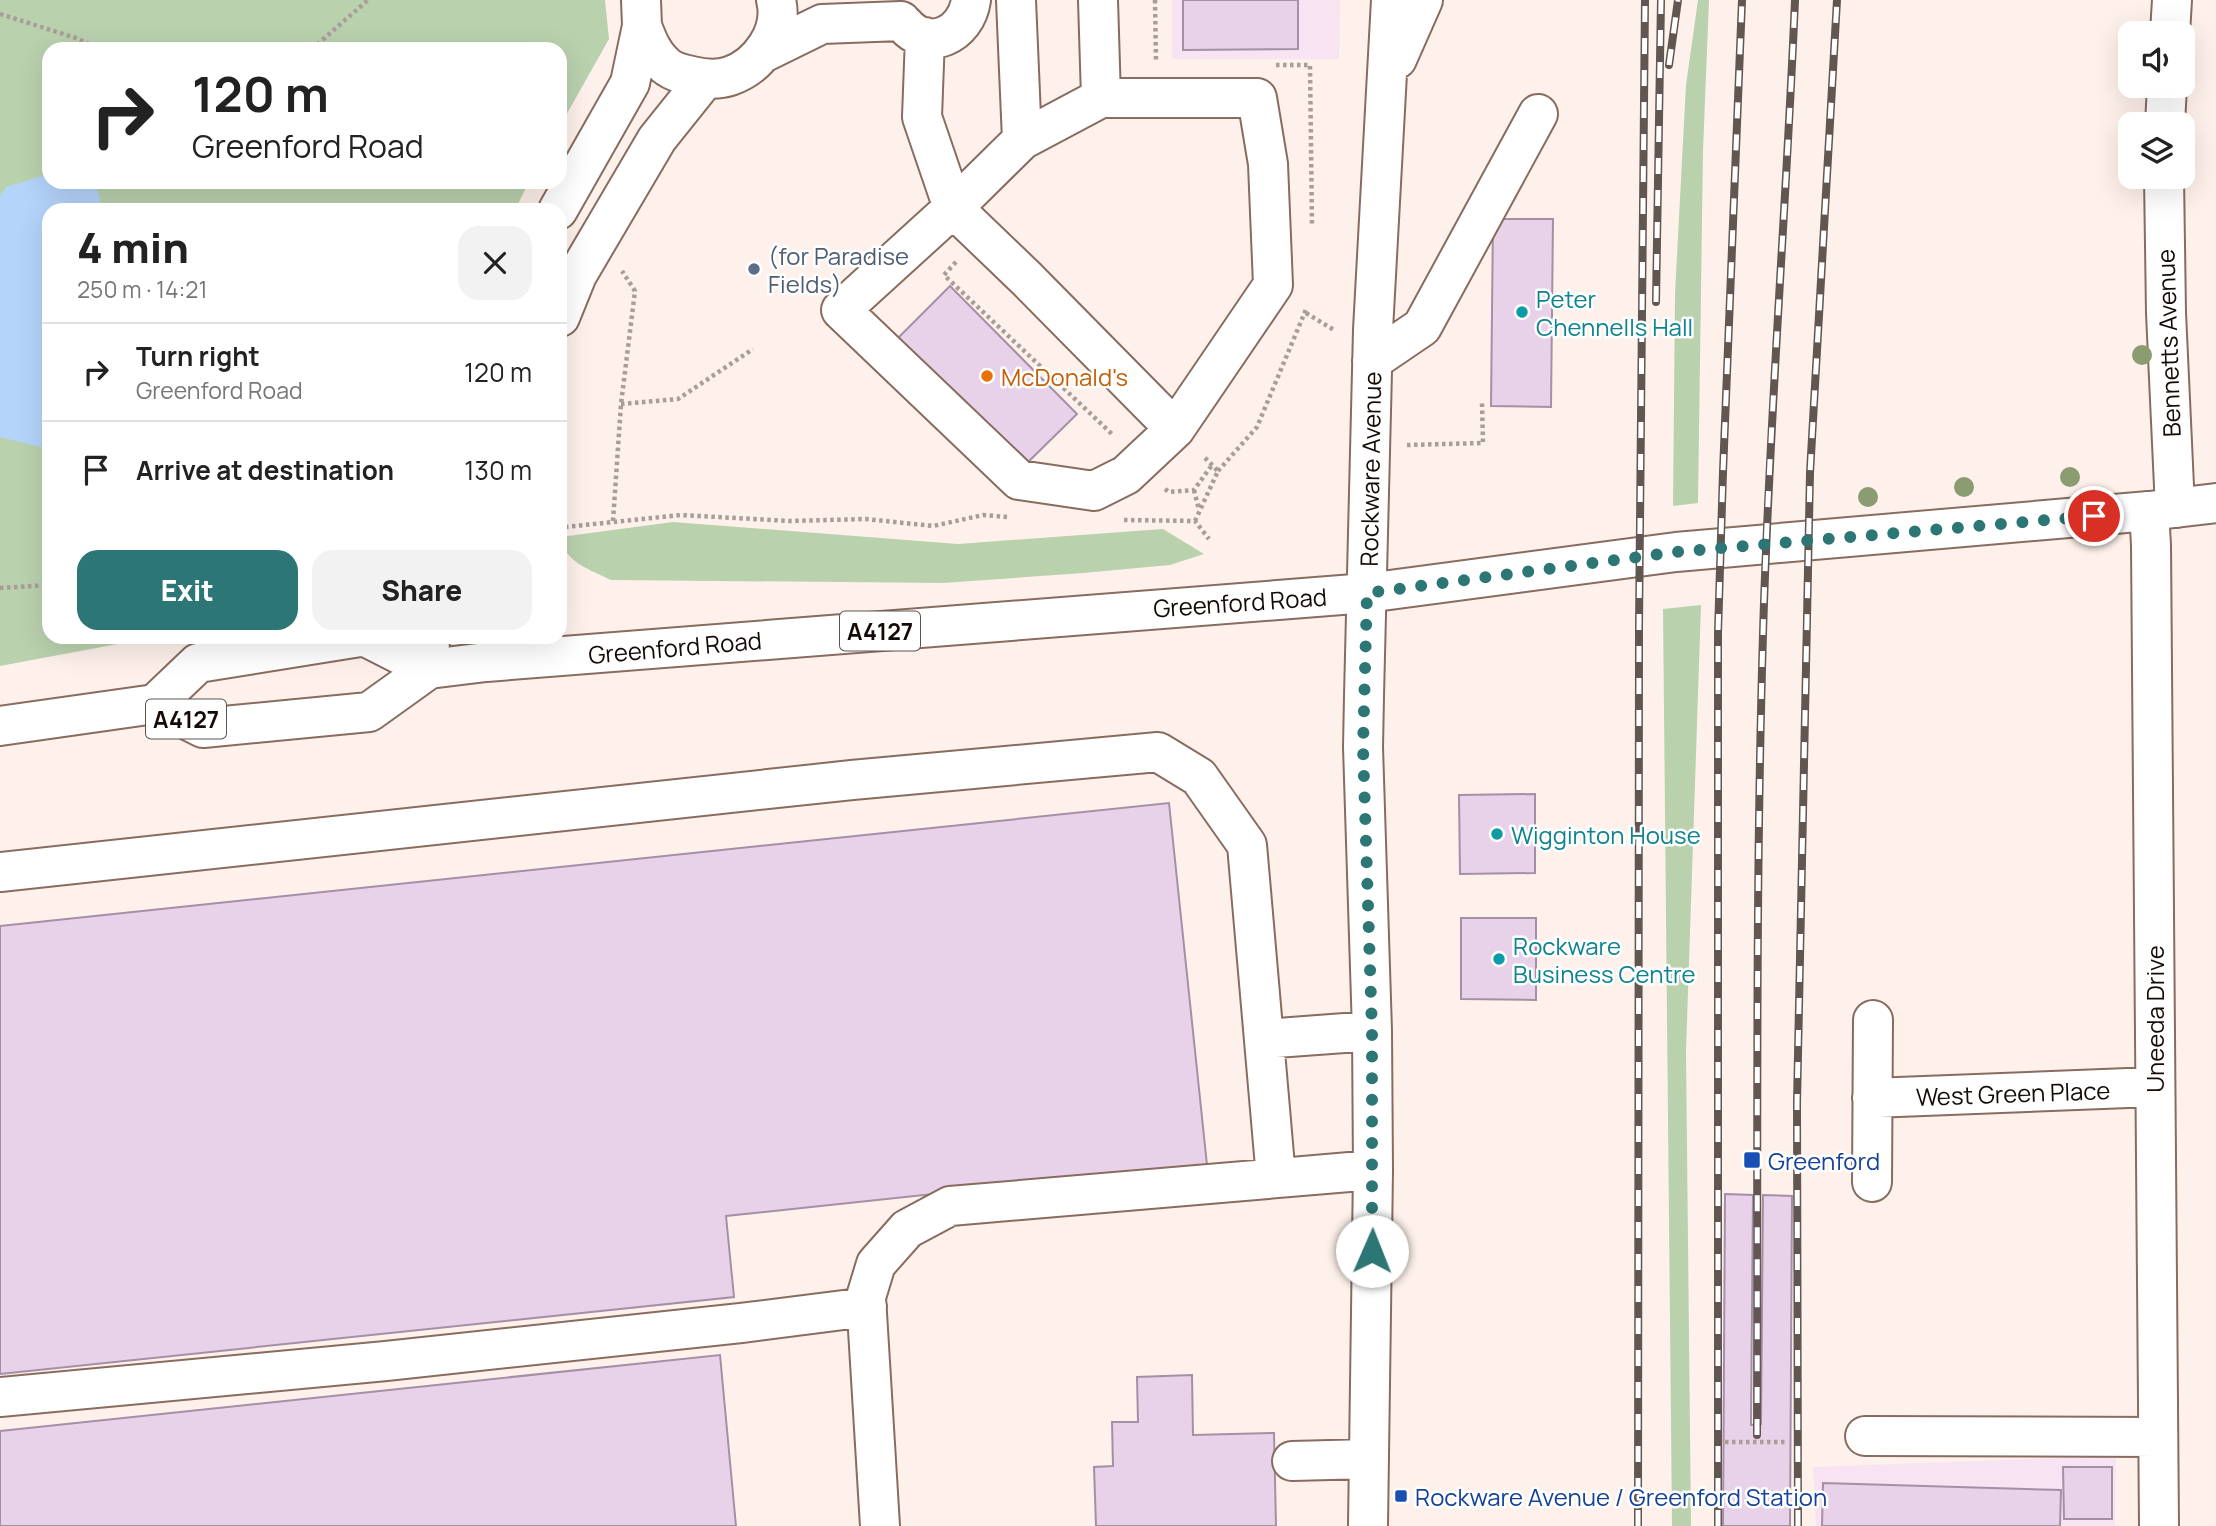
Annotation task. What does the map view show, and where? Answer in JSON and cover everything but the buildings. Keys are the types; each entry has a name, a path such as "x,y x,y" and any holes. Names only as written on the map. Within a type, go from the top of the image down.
{"street":[{"path":"642,13 651,48 664,65 681,74 705,79 729,77 750,66 766,49 775,27 778,6 776,0"},
{"path":"761,54 822,24 907,19 944,36 955,31 964,22 971,0"},
{"path":"1016,0 1022,140"},
{"path":"1098,0 1101,98"},
{"name":"Rockware Avenue","path":"1368,1526 1373,1170 1372,1031 1363,747 1372,361 1391,0"},
{"path":"1387,80 1423,0"},
{"path":"2171,21 2172,0"},
{"path":"562,203 630,83 642,13"},
{"path":"907,19 922,117 953,208 1175,429"},
{"path":"567,300 577,275 657,139 705,79"},
{"path":"1101,98 1257,99 1268,164 1273,285 1175,429 1126,475 1094,491 1019,480 841,310 953,208 1022,140 1101,98"},
{"path":"1372,361 1422,327 1538,114"},
{"name":"Bennetts Avenue","path":"2162,510 2166,313 2164,189"},
{"name":"Greenford Road","path":"155,704 203,727 369,712 430,653 1367,593 1676,552 2216,503"},
{"name":"Uneeda Drive","path":"2159,1526 2151,559 2162,510"},
{"name":"A4127","path":"0,726 155,704 198,663 319,644"},
{"name":"A4127","path":"392,644 430,653"},
{"path":"0,872 852,779 1158,752 1199,777 1247,845 1276,1178"},
{"path":"1872,1182 1873,1020"},
{"path":"1264,1039 1372,1031"},
{"name":"West Green Place","path":"1872,1098 2154,1087"},
{"path":"880,1526 866,1297 877,1264 906,1229 950,1206 1373,1170"},
{"path":"0,1396 386,1361 866,1307"},
{"path":"1865,1436 2158,1437"},
{"path":"1292,1461 1369,1459"}],"path":[{"path":"320,42 368,0"},
{"path":"1155,0 1156,72"},
{"path":"0,14 84,42"},
{"path":"599,239 635,291 621,404 613,521"},
{"path":"1195,520 1217,471 1257,427 1306,313 1336,332"},
{"path":"621,404 678,399 753,349"},
{"path":"1410,445 1483,443 1482,404"},
{"path":"1175,429 1217,471"},
{"path":"1194,490 1199,511"},
{"path":"567,527 681,515 790,521 866,519 933,526 983,515 1015,518"},
{"path":"1123,520 1195,520"},
{"path":"1195,520 1209,539"},
{"path":"0,588 42,585"},
{"path":"1726,1441 1786,1442"}],"shaded area":[{"path":"1172,0 1340,0 1339,59 1172,59"},
{"path":"2116,1456 2115,1526 1816,1526 1813,1467"}],"green space":[{"path":"0,0 605,0 609,39 567,114 567,42 42,42 42,189 526,189 518,203 42,203 42,644 118,644 0,666"},
{"path":"1698,0 1709,0 1703,151 1698,503 1673,506 1675,293 1686,85"},
{"path":"673,522 958,544 1163,529 1204,554 1170,565 943,583 611,580 573,559 567,553 567,536"},
{"path":"1701,605 1686,1052 1691,1526 1672,1526 1663,609"}],"water":[{"path":"42,176 42,189 97,189 101,203 42,203 42,447 0,437 0,196 6,187"}],"railway":[{"path":"1638,1526 1639,627 1645,0"},
{"path":"1656,302 1661,0"},
{"path":"1669,65 1678,0"},
{"path":"1718,1526 1718,633 1742,0"},
{"path":"1757,1435 1760,734 1769,476 1795,0"},
{"path":"1798,1526 1797,1103 1810,473 1837,0"}],"place":[{"name":"(for Paradise Fields)","path":"754,269"},
{"name":"Peter Chennells Hall","path":"1522,312"},
{"name":"McDonald's","path":"987,376"},
{"name":"Wigginton House","path":"1497,834"},
{"name":"Rockware Business Centre","path":"1499,959"},
{"name":"Greenford","path":"1752,1160"},
{"name":"Rockware Avenue / Greenford Station","path":"1401,1496"}],"route":[{"path":"1372,1251 1372,1031 1363,747 1367,593 1676,552 2094,516"}]}
